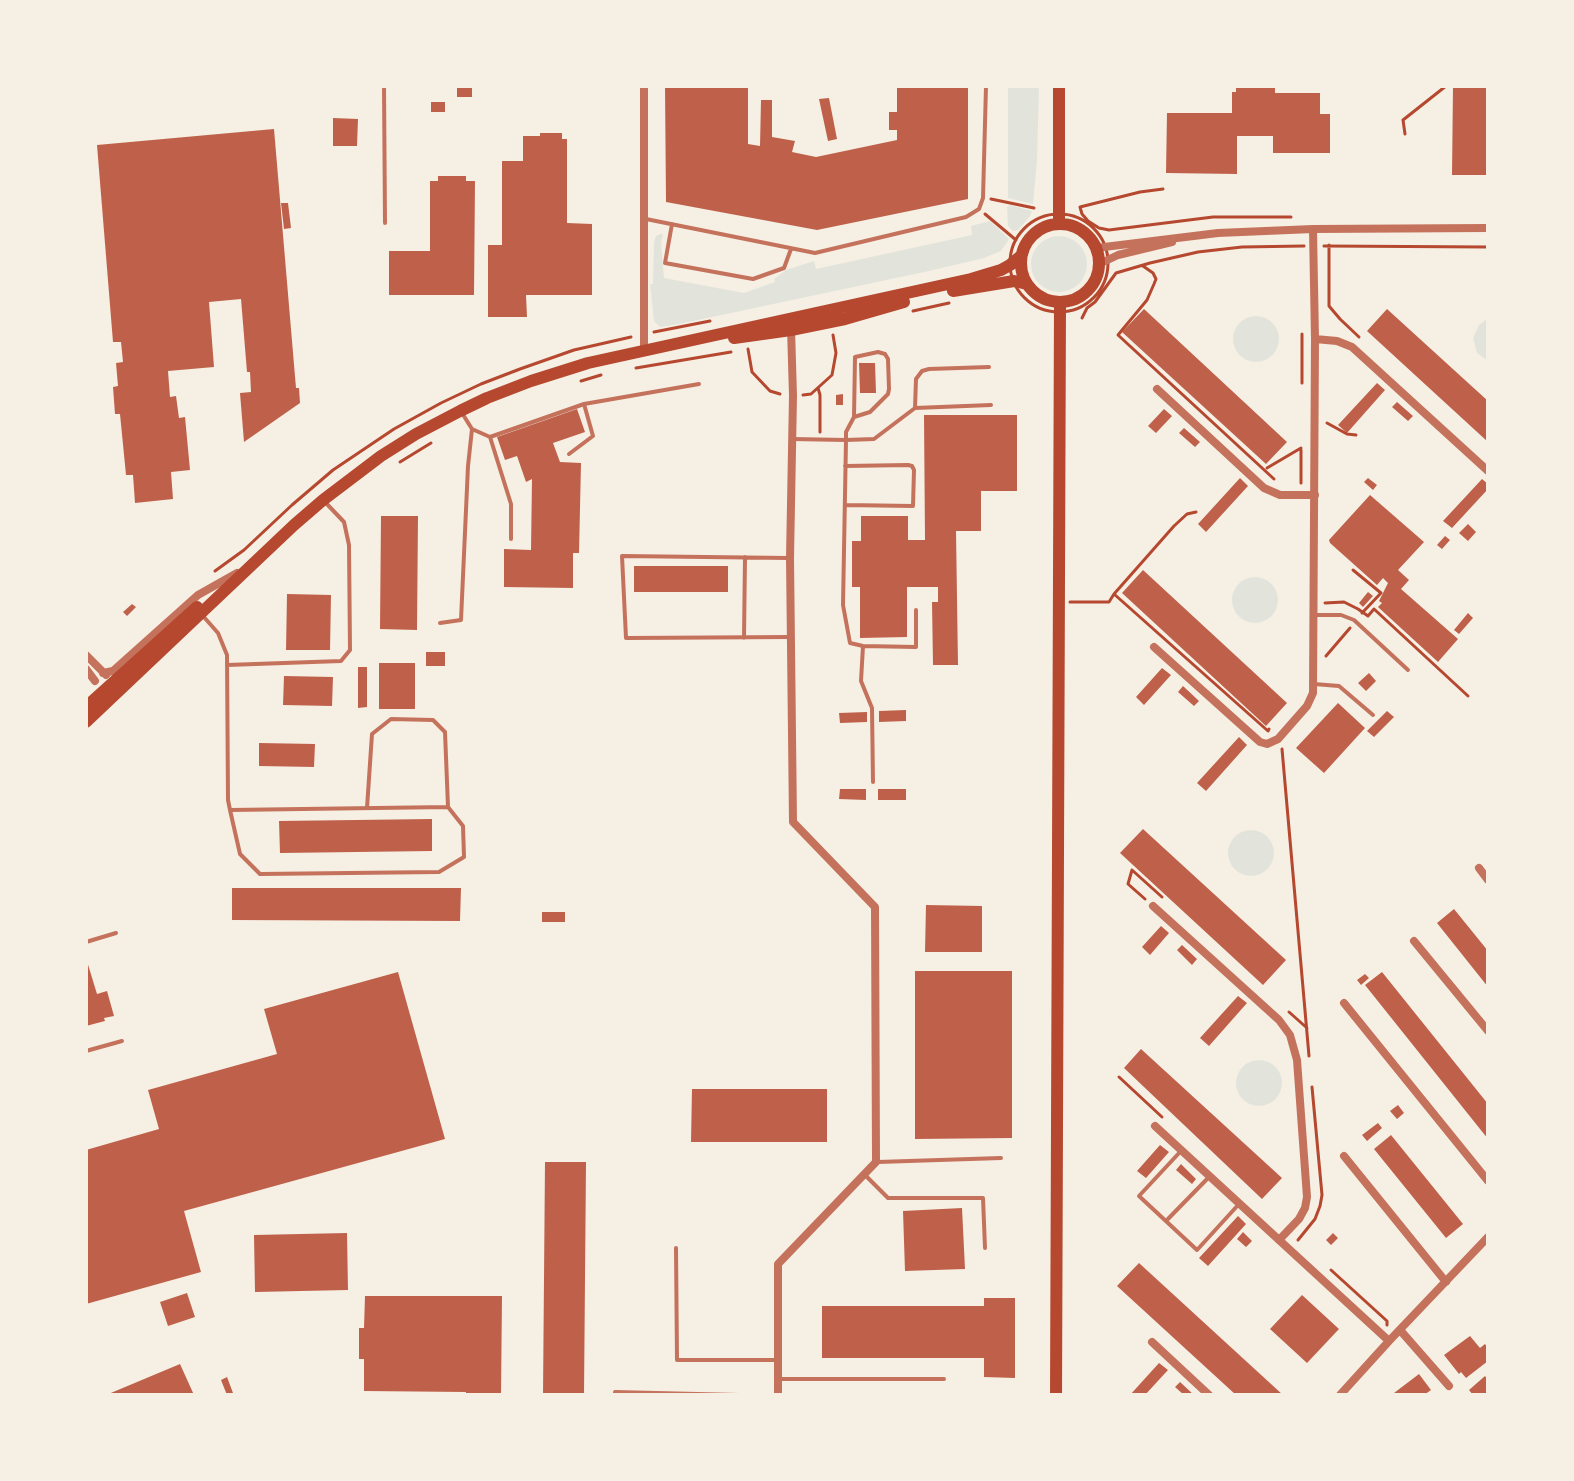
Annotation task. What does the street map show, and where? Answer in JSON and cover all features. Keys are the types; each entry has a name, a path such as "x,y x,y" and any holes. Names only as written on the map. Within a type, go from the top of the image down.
{"main road":[{"path":"1058,219 1059,86"},
{"path":"1058,219 1078,228 1101,247 1104,262 1087,291 1060,307"},
{"path":"86,707 202,614 323,500 381,456 460,411 531,381 588,363 971,279 1007,260 1032,235 1058,219"},
{"path":"1017,252 1021,287"},
{"path":"644,351 791,330 964,288 1021,287 1060,307"},
{"path":"1056,1395 1060,307"},
{"path":"776,322 784,323 791,330"},
{"path":"86,719 116,686 237,573 294,525"},
{"path":"99,677 116,686"},
{"path":"98,697 101,689 99,677"}],"street":[{"path":"644,86 644,351"},
{"path":"1101,247 1200,234 1313,229 1488,228"},
{"path":"1154,647 1260,742 1267,744 1278,739 1307,706 1313,693 1313,229"},
{"path":"1104,262 1200,234"},
{"path":"778,1395 778,1264 876,1162 875,907 793,822 790,558 791,330 798,322 836,314 869,302"},
{"path":"1315,339 1337,341 1352,347 1488,471"},
{"path":"1157,389 1264,488 1280,495 1315,495"},
{"path":"99,677 113,671 198,595 237,573"},
{"path":"86,655 99,677"},
{"path":"86,669 99,677"},
{"path":"1479,868 1488,880"},
{"path":"1153,906 1279,1020 1290,1035 1297,1060 1307,1197 1299,1219 1279,1240"},
{"path":"1414,941 1488,1031"},
{"path":"1344,1003 1488,1181"},
{"path":"1155,1126 1389,1341"},
{"path":"1344,1156 1446,1282"},
{"path":"1340,1395 1488,1237"},
{"path":"1400,1330 1449,1386"},
{"path":"1152,1342 1209,1395"}],"lane":[{"path":"384,86 385,223"},
{"path":"643,218 815,253 966,217 979,209 983,198 986,86"},
{"path":"672,224 665,263 753,279 784,268 791,248"},
{"path":"854,417 870,412 888,394 888,359 885,354 878,352 855,357 854,417 846,432 845,466 843,605 850,643 916,647 916,610"},
{"path":"915,408 916,379 922,371 989,367"},
{"path":"460,411 472,429 490,437 584,404 699,384"},
{"path":"569,454 593,436 584,404"},
{"path":"792,439 874,439 915,408 991,405"},
{"path":"440,623 461,620 472,429"},
{"path":"490,437 511,504 511,539"},
{"path":"845,466 908,465 914,470 913,506 845,505"},
{"path":"227,665 341,661 350,650 349,545 344,522 323,500"},
{"path":"790,558 622,556 626,638 791,637"},
{"path":"744,638 745,557"},
{"path":"202,614 218,633 227,655 228,800 240,854 260,874 439,872 464,857 463,826 448,807 445,732 433,720 391,719 372,734 367,808"},
{"path":"1313,615 1341,615 1354,620 1408,670"},
{"path":"863,646 861,681 872,708 873,782"},
{"path":"1313,684 1339,686 1373,715"},
{"path":"230,810 448,807"},
{"path":"86,942 116,933"},
{"path":"86,1051 122,1041"},
{"path":"1182,1150 1139,1196 1197,1250 1239,1204"},
{"path":"876,1162 1001,1158"},
{"path":"864,1174 888,1198 983,1198 985,1248"},
{"path":"1166,1221 1210,1176"},
{"path":"676,1248 677,1360 778,1360"},
{"path":"778,1379 944,1379"},
{"path":"615,1395 615,1392 739,1395"}],"path":[{"path":"1405,134 1403,120 1446,86"},
{"path":"1109,230 1088,221 1080,207 1163,189"},
{"path":"983,198 1034,208"},
{"path":"979,209 1016,240"},
{"path":"1007,260 1021,287 1036,306 1051,312 1060,307 1078,309 1086,305 1099,293 1107,277 1097,231 1084,220 1067,214 1058,219 1038,218 1016,240 1017,252"},
{"path":"1329,229 1329,306 1359,337"},
{"path":"1007,260 1017,252"},
{"path":"1007,260 1017,252"},
{"path":"1142,265 1156,279 1147,300 1118,335 1276,481"},
{"path":"1082,318 1116,273"},
{"path":"1013,296 1021,287"},
{"path":"906,313 949,302"},
{"path":"207,577 244,550 333,470 394,429 441,403 481,384 574,350 708,321"},
{"path":"1302,326 1302,390"},
{"path":"625,370 734,351"},
{"path":"572,383 613,372"},
{"path":"818,388 820,439"},
{"path":"1315,423 1329,424 1347,434 1356,435"},
{"path":"400,462 437,439"},
{"path":"1265,469 1301,448 1301,495"},
{"path":"1293,482 1301,482"},
{"path":"1059,602 1109,602 1174,526 1187,514 1196,512"},
{"path":"1114,594 1268,731 1278,719"},
{"path":"1314,603 1344,602 1368,616 1374,609 1468,696"},
{"path":"1278,739 1282,747 1310,1058"},
{"path":"1132,870 1128,884 1153,906"},
{"path":"1298,1240 1315,1219 1322,1195 1312,1089"}],"shaded area":[{"path":"1008,86 1039,86 1033,204 1008,198"},
{"path":"1010,205 1032,211 1018,230 1013,231 1008,226 1007,207"},
{"path":"990,221 1009,239 1001,251 984,258 679,324 660,327 654,321 650,284 653,284 654,242 660,234 663,234 664,278 744,293 775,282 774,279 786,270 814,261 816,269 972,235 971,226"},
{"path":"1059,236 1079,244 1087,264 1079,284 1059,292 1039,284 1031,264 1039,244"},
{"path":"1256,316 1272,323 1279,339 1272,355 1256,362 1240,355 1233,339 1240,323"},
{"path":"1488,318 1488,361 1477,353 1473,338 1479,325"},
{"path":"1255,577 1271,584 1278,600 1271,616 1255,623 1239,616 1232,600 1239,584"},
{"path":"1251,830 1267,837 1274,853 1267,869 1251,876 1235,869 1228,853 1235,837"},
{"path":"1259,1060 1275,1067 1282,1083 1275,1099 1259,1106 1243,1099 1236,1083 1243,1067"}],"building":[{"path":"457,86 472,86 472,97 457,97"},
{"path":"665,86 748,86 748,144 760,146 761,100 772,100 772,137 795,141 792,152 816,157 897,140 897,130 889,130 889,112 897,112 897,86 968,86 968,199 817,230 666,202"},
{"path":"1236,86 1275,86 1275,93 1320,93 1320,114 1330,114 1330,153 1273,153 1273,136 1237,136 1237,174 1166,173 1167,113 1232,113 1232,92 1236,92"},
{"path":"1453,86 1488,86 1488,175 1452,175"},
{"path":"829,98 837,139 828,141 819,99"},
{"path":"431,102 445,102 445,112 431,112"},
{"path":"333,118 358,119 357,146 333,146"},
{"path":"274,129 296,388 299,388 300,403 244,442 240,393 251,392 241,299 209,302 214,367 168,371 170,397 176,396 179,418 185,417 190,470 171,472 173,499 135,503 133,475 126,475 120,414 115,414 113,387 118,386 116,363 123,362 121,342 113,342 97,145"},
{"path":"540,133 562,133 562,139 567,139 567,223 592,224 592,295 526,295 527,317 488,317 488,245 502,245 502,161 523,161 523,136 540,136"},
{"path":"438,176 466,176 466,181 475,181 474,295 389,295 389,251 430,251 430,181 438,181"},
{"path":"281,203 288,203 291,228 284,229"},
{"path":"1144,309 1287,442 1266,464 1122,332"},
{"path":"1387,309 1488,401 1488,442 1367,331"},
{"path":"859,363 875,363 876,393 860,393"},
{"path":"1377,383 1385,390 1347,433 1338,425"},
{"path":"843,394 843,405 836,405 836,395"},
{"path":"1397,402 1413,416 1408,421 1392,407"},
{"path":"577,409 585,432 553,443 560,462 581,463 579,553 573,553 573,588 504,587 504,549 531,550 532,479 526,482 517,456 505,460 497,437"},
{"path":"1164,409 1172,416 1156,433 1148,426"},
{"path":"924,415 1017,415 1017,491 981,491 981,531 956,531 958,665 933,665 932,602 938,602 938,587 907,587 907,637 860,638 860,587 852,587 852,541 861,541 861,516 908,516 908,540 925,540"},
{"path":"1184,428 1200,442 1195,447 1179,433"},
{"path":"1240,478 1248,486 1206,532 1198,524"},
{"path":"1368,478 1377,485 1373,490 1364,482"},
{"path":"1482,479 1488,484 1488,489 1452,528 1443,521"},
{"path":"1370,495 1424,542 1398,570 1409,580 1401,589 1458,639 1438,662 1378,607 1388,583 1383,578 1377,585 1330,543 1329,540"},
{"path":"381,516 418,516 417,630 380,629"},
{"path":"1468,524 1476,532 1468,541 1459,533"},
{"path":"1445,536 1450,540 1442,549 1437,545"},
{"path":"634,566 728,566 728,592 634,592"},
{"path":"1143,570 1287,703 1266,726 1122,593"},
{"path":"1368,592 1373,596 1363,607 1359,603"},
{"path":"287,594 331,595 330,650 286,650"},
{"path":"132,604 136,607 127,616 123,612"},
{"path":"1468,613 1473,618 1459,634 1454,630"},
{"path":"426,652 445,652 445,666 426,666"},
{"path":"379,663 415,663 415,709 379,709"},
{"path":"358,667 367,667 367,707 358,708"},
{"path":"1162,668 1171,675 1144,705 1136,697"},
{"path":"1369,673 1376,681 1366,691 1358,683"},
{"path":"284,676 333,677 332,706 283,705"},
{"path":"1183,686 1199,701 1194,706 1178,692"},
{"path":"1338,703 1365,728 1324,773 1296,748"},
{"path":"906,710 906,721 879,722 879,711"},
{"path":"1387,711 1394,717 1374,737 1367,731"},
{"path":"867,712 867,722 840,723 839,713"},
{"path":"1239,737 1247,745 1206,791 1197,783"},
{"path":"259,743 315,744 314,767 259,766"},
{"path":"840,789 866,789 866,800 839,799"},
{"path":"878,789 906,789 906,800 878,800"},
{"path":"432,819 432,851 280,853 279,821"},
{"path":"1143,829 1286,960 1263,985 1120,853"},
{"path":"232,888 461,888 460,921 232,920"},
{"path":"926,905 982,906 982,952 925,952"},
{"path":"1454,909 1488,951 1488,987 1437,923"},
{"path":"542,912 565,912 565,922 542,922"},
{"path":"1161,926 1169,933 1150,955 1142,947"},
{"path":"1182,945 1197,959 1192,965 1177,950"},
{"path":"86,958 97,994 107,991 114,1016 86,1026"},
{"path":"915,971 1012,971 1012,1138 915,1139"},
{"path":"398,972 445,1139 184,1211 201,1272 86,1304 86,1150 159,1129 148,1090 277,1054 264,1009"},
{"path":"1382,972 1488,1104 1488,1139 1365,985"},
{"path":"1365,974 1369,978 1361,985 1357,980"},
{"path":"1238,996 1247,1003 1209,1046 1200,1038"},
{"path":"1141,1049 1282,1178 1262,1199 1124,1068"},
{"path":"692,1089 827,1089 827,1142 691,1142"},
{"path":"1398,1105 1404,1113 1397,1119 1390,1111"},
{"path":"1378,1123 1382,1128 1367,1141 1362,1135"},
{"path":"1391,1135 1463,1224 1446,1238 1374,1149"},
{"path":"1160,1145 1169,1152 1146,1178 1137,1171"},
{"path":"545,1162 586,1162 584,1395 543,1395"},
{"path":"1181,1164 1196,1179 1192,1184 1176,1170"},
{"path":"962,1208 965,1269 905,1271 903,1211"},
{"path":"1238,1216 1246,1224 1208,1266 1199,1258"},
{"path":"1243,1232 1252,1241 1246,1247 1237,1239"},
{"path":"347,1233 348,1290 255,1292 254,1235"},
{"path":"1333,1233 1338,1238 1331,1245 1326,1240"},
{"path":"1139,1263 1283,1395 1236,1395 1117,1286"},
{"path":"187,1293 195,1317 168,1326 160,1302"},
{"path":"1302,1295 1339,1329 1307,1363 1270,1329"},
{"path":"365,1296 502,1296 501,1395 364,1391 364,1359 359,1359 359,1328 364,1328"},
{"path":"984,1298 1015,1298 1015,1378 984,1377 984,1358 822,1358 822,1306 984,1306"},
{"path":"1470,1336 1480,1348 1485,1344 1488,1348 1488,1361 1466,1378 1444,1355"},
{"path":"1159,1363 1168,1370 1145,1395 1130,1395"},
{"path":"180,1364 194,1395 106,1395"},
{"path":"1419,1374 1431,1390 1424,1395 1394,1393"},
{"path":"1485,1376 1488,1395 1473,1395 1469,1390"},
{"path":"227,1377 233,1393 229,1395 221,1380"},
{"path":"1180,1382 1194,1395 1184,1395 1175,1387"}]}
